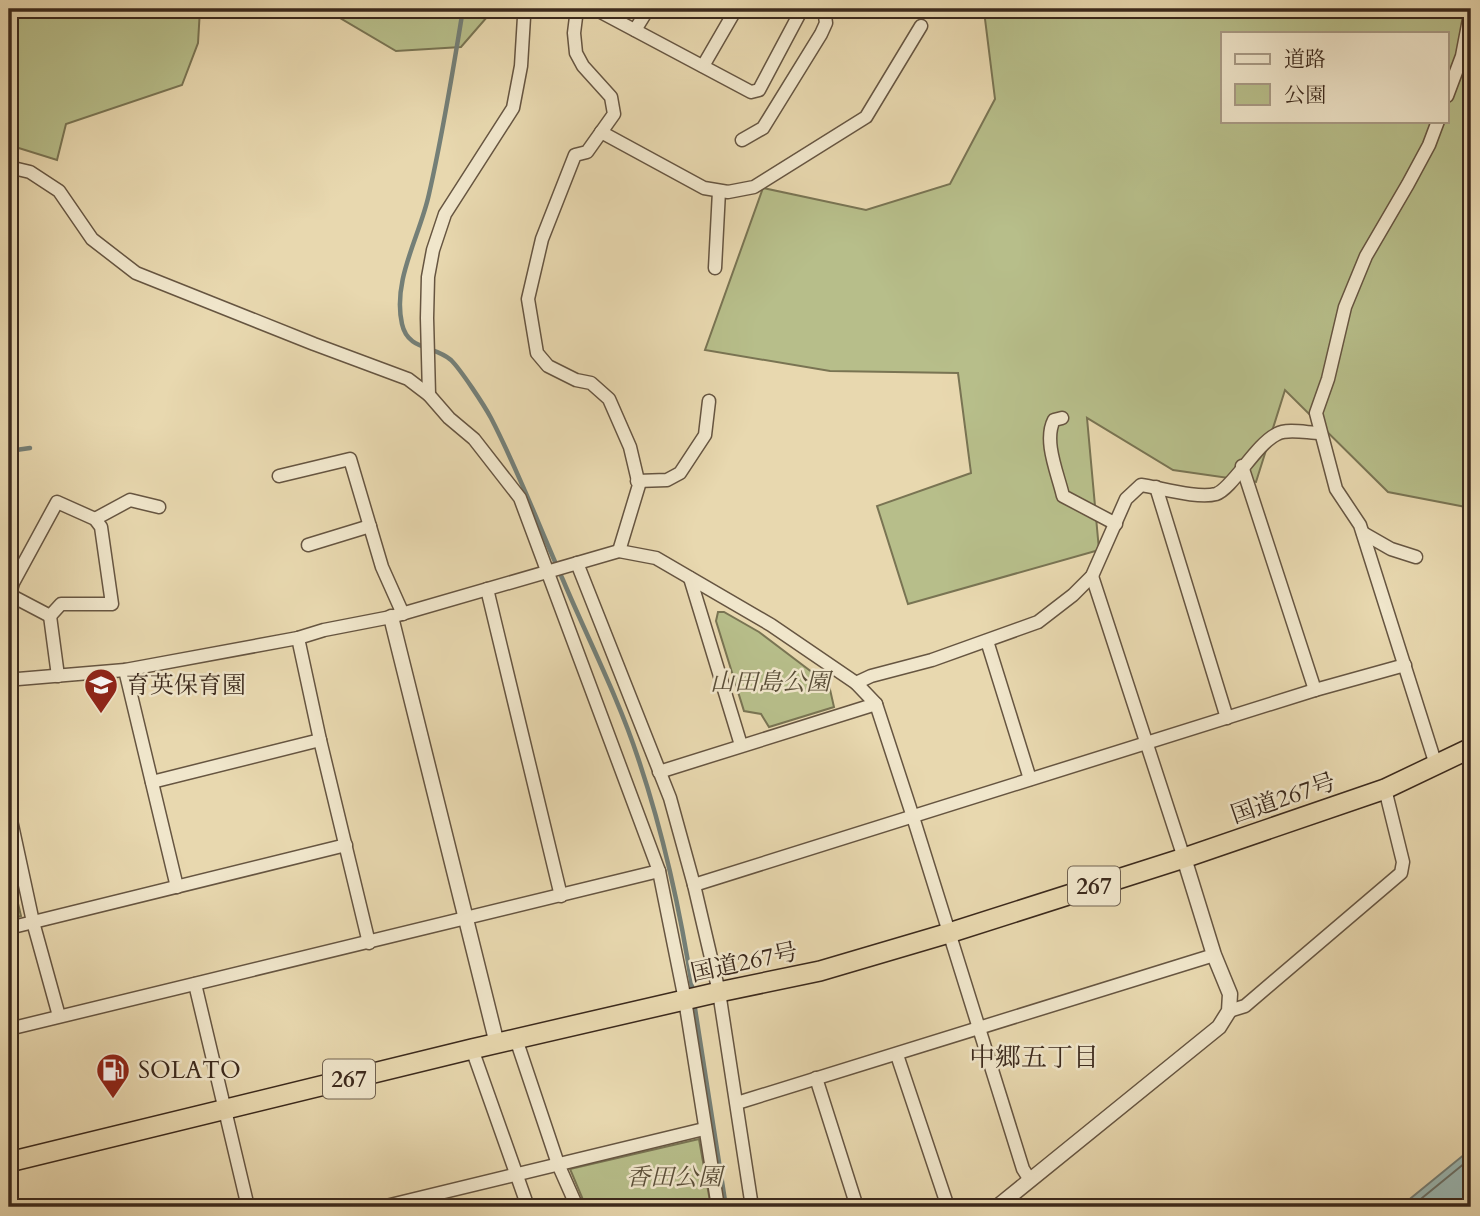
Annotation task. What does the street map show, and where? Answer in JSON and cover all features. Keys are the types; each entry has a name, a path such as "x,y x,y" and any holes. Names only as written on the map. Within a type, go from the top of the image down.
{"highway":[{"name":"国道267号","path":"9,1162 471,1049 820,971 1184,858 1385,789 1471,748"}],"street":[{"path":"429,395 428,278 433,250 445,214 513,108 521,66 524,18 521,9"},
{"path":"577,9 574,33 576,53 583,66 611,96 614,114 587,152 575,155 542,239 528,299 537,353 548,366 576,380 591,383 608,399 629,447 639,485 619,551"},
{"path":"595,9 751,92 759,90 803,9"},
{"path":"635,30 648,9"},
{"path":"703,66 736,9"},
{"path":"743,140 763,128 824,29 824,9"},
{"path":"1448,93 1462,56 1471,9"},
{"path":"601,132 704,188 728,192 754,187 866,117 921,26"},
{"path":"1436,765 1363,533 1336,489 1316,413 1328,379 1345,307 1366,256 1429,145 1438,122"},
{"path":"9,167 30,172 59,191 92,239 136,273 408,379 429,395 449,418 474,439 520,498 549,570 659,872 737,1103 752,1207"},
{"path":"715,268 719,191"},
{"path":"637,481 667,480 680,473 705,435 709,401"},
{"path":"1062,418 1054,420 1050,428 1050,439 1063,496 1116,524"},
{"path":"856,683 871,676 932,660 1038,622 1073,595 1092,576 1126,499 1141,485 1202,495 1217,494 1228,485 1242,466 1279,432 1320,433"},
{"path":"279,476 351,459 397,615 465,919 507,1041 577,1207"},
{"path":"1242,466 1315,690"},
{"path":"1156,487 1227,718"},
{"path":"95,519 130,500 159,507"},
{"path":"57,502 95,519 101,527 112,604 61,604 50,616 9,596 13,583 57,502"},
{"path":"308,545 370,526"},
{"path":"1363,533 1391,549 1416,557"},
{"path":"9,675 18,679 125,670 298,638 397,615 619,551 656,558 771,625 856,683 876,705 1023,1169 1030,1180"},
{"path":"572,565 670,798 694,885 704,1129 718,1207"},
{"path":"997,1207 1219,1027 1229,1010 1230,994 1214,955 1092,576"},
{"path":"690,578 741,745"},
{"path":"487,589 561,896"},
{"path":"50,616 58,676"},
{"path":"298,638 369,943"},
{"path":"987,641 1030,779"},
{"path":"694,885 1315,690 1405,665"},
{"path":"125,670 177,887"},
{"path":"659,772 876,705"},
{"path":"152,782 320,740"},
{"path":"1229,1010 1245,1006 1401,873 1404,862 1385,789"},
{"path":"9,811 33,922 59,1016"},
{"path":"9,928 346,845"},
{"path":"9,1028 659,872"},
{"path":"737,1103 1214,955"},
{"path":"195,984 248,1207"},
{"path":"471,1049 528,1207"},
{"path":"897,1055 948,1207"},
{"path":"816,1078 858,1207"},
{"path":"382,1207 438,1201 515,1174 704,1129"}],"green space":[{"path":"9,9 200,9 198,43 182,85 66,124 57,160 9,145"},
{"path":"319,9 494,9 461,47 396,51 333,14"},
{"path":"976,9 1471,9 1471,508 1388,492 1285,390 1256,482 1173,470 1087,418 1099,550 908,604 877,506 971,473 958,373 830,371 705,350 763,188 866,210 950,184 995,99 984,11"},
{"name":"山田島公園","path":"718,612 724,612 759,632 829,685 834,707 769,727 761,714 744,711 716,621"},
{"path":"9,866 21,916 9,919"},
{"name":"香田公園","path":"699,1139 711,1207 586,1207 570,1169"}],"water":[{"path":"1471,1149 1471,1207 1400,1207"}],"waterway":[{"path":"463,9 429,194 404,275 400,308 402,324 410,339 451,360 488,412 612,690 638,758 664,845 693,993"},
{"path":"9,451 30,448"},
{"path":"694,1002 726,1207"}],"place":[{"name":"育英保育園","path":"101,715"},
{"name":"SOLATO","path":"113,1100"}],"district":[{"name":"中郷五丁目","path":"1034,1057"}]}
